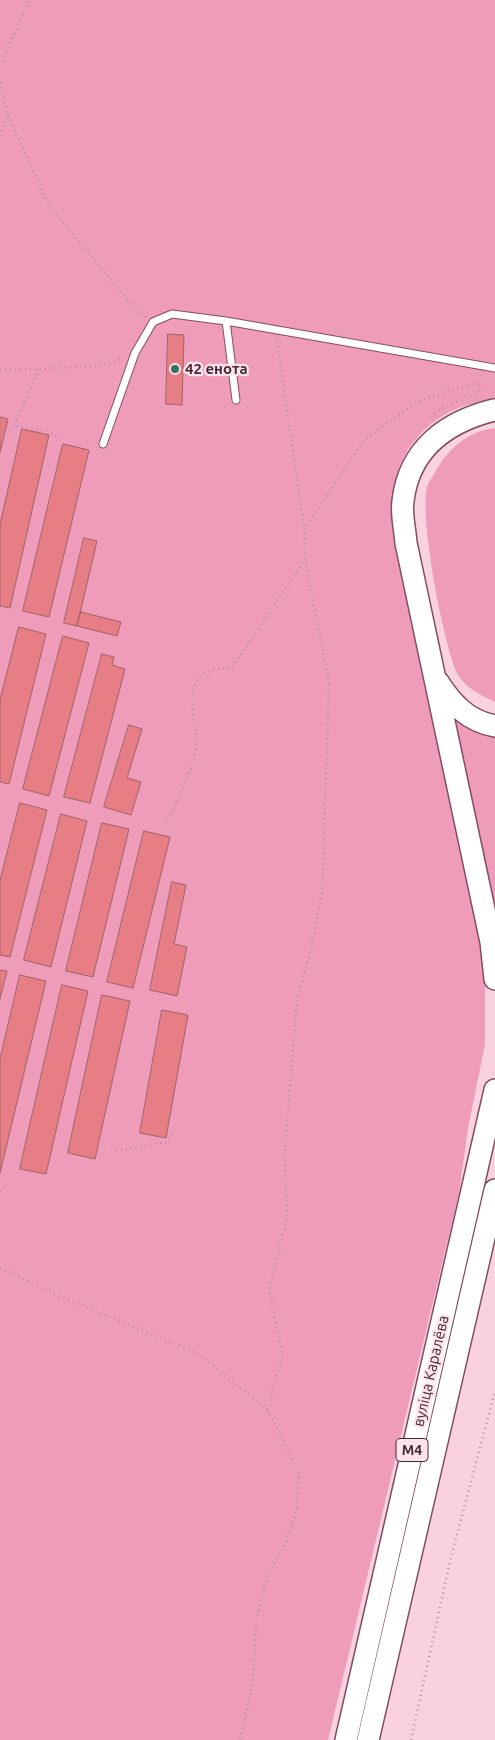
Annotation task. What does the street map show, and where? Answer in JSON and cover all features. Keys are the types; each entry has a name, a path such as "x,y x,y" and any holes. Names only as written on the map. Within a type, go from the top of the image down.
{"main road":[{"path":"494,410 458,422 441,432 428,443 414,461 406,481 402,503 406,543 492,942 495,979"},
{"path":"433,674 450,700 467,716 495,726"},
{"name":"вуліца Каралёва","path":"346,1740 495,1090"},
{"name":"вуліца Каралёва","path":"368,1740 495,1190"}],"lane":[{"path":"103,444 135,353 152,322 172,314 276,329 495,368"},
{"path":"226,321 236,400"}],"path":[{"path":"0,66 29,0"},
{"path":"0,82 8,116 50,207 132,305 152,322"},
{"path":"0,136 8,116"},
{"path":"267,1409 270,1406 274,1383 283,1356 269,1290 287,1218 285,1150 297,999 311,950 322,893 329,683 305,559 304,530 276,329"},
{"path":"0,370 101,366 135,353"},
{"path":"39,369 14,426 47,431 58,436"},
{"path":"304,530 363,441 396,416 424,400 480,382"},
{"path":"166,824 188,776 196,740 191,696 200,677 205,672 232,668 305,559"},
{"path":"111,1152 166,1142 175,1132"},
{"path":"0,1191 6,1186"},
{"path":"0,1268 58,1295 198,1353 267,1409 299,1475 297,1508 286,1542 267,1577 256,1622 254,1681 240,1740"},
{"path":"412,1740 450,1560 495,1390"}],"shaded area":[{"path":"0,0 495,0 495,401 476,403 458,408 426,428 404,458 397,475 394,494 399,544 481,949 485,980 485,1044 468,1128 459,1193 328,1740 0,1740"},
{"path":"495,428 495,702 465,684 458,675 452,660 434,582 425,503 428,484 445,457 459,443 475,433"},
{"path":"454,714 495,733 495,922"}],"building":[{"name":"42 енота","path":"168,334 184,335 182,405 166,404"},
{"path":"0,417 8,419 0,452"},
{"path":"22,429 49,435 10,608 0,606 0,525"},
{"path":"63,444 89,450 49,617 23,611"},
{"path":"84,538 97,541 77,626 64,623"},
{"path":"81,612 121,622 117,636 77,626"},
{"path":"19,627 46,634 9,784 0,782 0,700"},
{"path":"63,636 89,643 49,796 23,789"},
{"path":"102,654 114,657 112,665 125,669 90,803 64,797"},
{"path":"129,725 142,729 127,778 141,782 131,815 104,807"},
{"path":"20,803 47,810 10,957 0,955 0,881"},
{"path":"61,814 87,821 51,967 24,960"},
{"path":"102,823 129,829 93,977 66,971"},
{"path":"144,831 170,837 133,988 107,982"},
{"path":"172,882 186,885 174,944 187,947 177,996 150,990"},
{"path":"0,970 7,971 0,999"},
{"path":"20,975 46,981 0,1173 0,1059"},
{"path":"62,985 88,991 46,1174 20,1169"},
{"path":"102,995 130,1001 95,1159 68,1153"},
{"path":"162,1010 188,1015 166,1138 140,1133"}],"place":[{"name":"42 енота","path":"175,369"}]}
